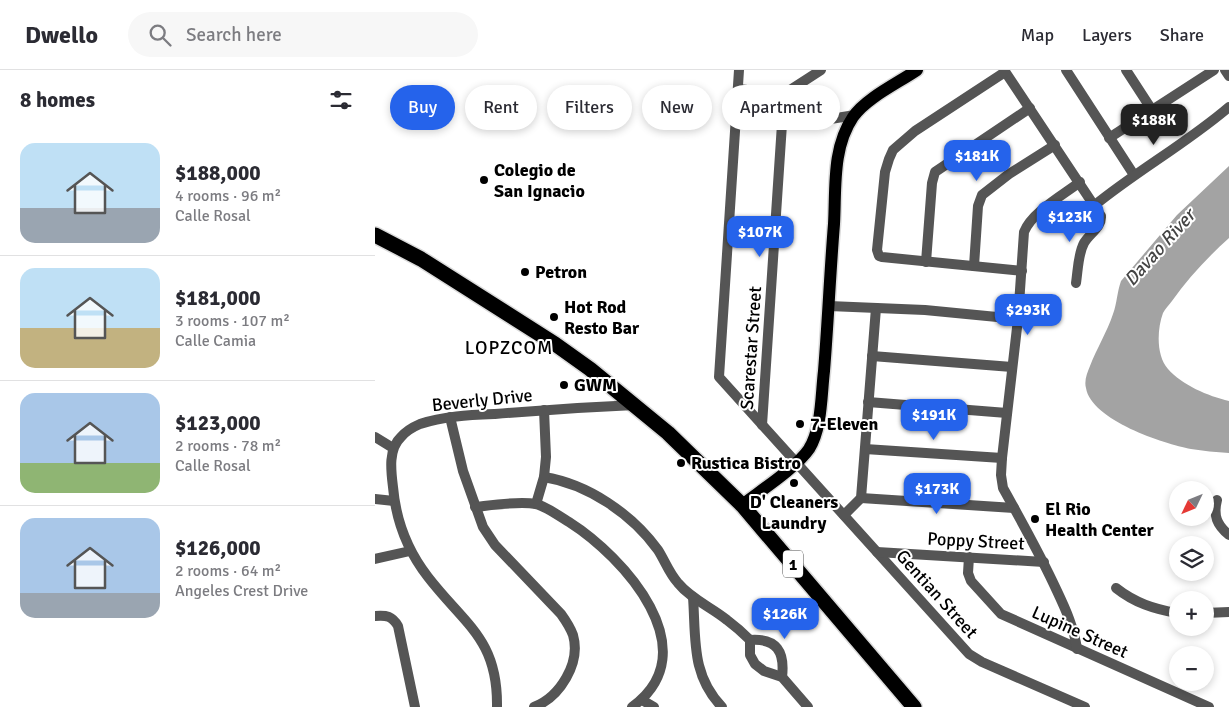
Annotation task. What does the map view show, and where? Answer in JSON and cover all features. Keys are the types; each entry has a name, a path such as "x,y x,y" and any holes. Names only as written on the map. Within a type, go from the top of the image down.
{"highway":[{"name":"1","path":"375,235 421,259 555,344 590,369 668,433 742,505 912,706"}],"main road":[{"path":"742,505 796,463 814,439 822,386 829,306 837,169 844,135 855,115 875,98 917,70"}],"street":[{"name":"Gentian Street","path":"738,85 739,70"},
{"path":"798,85 821,70"},
{"path":"1066,70 1133,174"},
{"path":"1127,70 1152,110"},
{"path":"1109,138 1214,70"},
{"path":"1225,70 1229,76"},
{"path":"1021,272 882,258 877,250 885,172 893,150 915,131 1005,71 1100,212 1102,220 1082,248 1076,283"},
{"path":"1095,205 1133,174 1189,139 1229,107"},
{"path":"926,262 932,183 935,172 1030,108"},
{"path":"840,117 855,115"},
{"name":"Gentian Street","path":"735,130 719,374 723,383 974,657 1085,707"},
{"name":"Scarestar Street","path":"762,425 781,130"},
{"path":"974,266 978,206 982,195 1009,174 1055,146"},
{"path":"1077,649 1075,632 1070,620 1002,481 1001,458 1018,319 1023,240 1026,227 1039,213 1080,182"},
{"path":"829,306 925,310 1018,319"},
{"path":"844,515 861,498 876,308"},
{"path":"872,356 1012,367"},
{"path":"868,402 1007,412"},
{"name":"Beverly Drive","path":"393,448 399,438 420,424 450,417 635,405"},
{"path":"537,504 546,457 544,410"},
{"path":"450,417 463,472 475,507 488,536 550,601 565,620 573,636 573,664 566,677 550,698 534,707"},
{"path":"375,437 393,448 392,478 394,501 409,551 429,578 479,636 491,660 495,674 497,707"},
{"path":"865,449 1001,458"},
{"path":"543,477 579,488 614,507 658,550 677,583 693,597 728,620 750,640 765,640 773,644 783,659 782,677"},
{"path":"861,498 1014,508"},
{"path":"375,499 394,501"},
{"path":"1217,500 1215,519 1229,535"},
{"path":"475,507 537,504 588,534 603,547 635,584 656,616 661,632 663,649 662,666 657,678 642,700 633,707"},
{"path":"375,559 409,551"},
{"name":"Poppy Street","path":"877,552 1043,562"},
{"name":"Lupine Street","path":"969,557 968,573 971,581 996,610 1008,618 1209,707"},
{"path":"1115,588 1137,602 1169,612"},
{"path":"693,597 697,659 705,686 722,707"},
{"path":"1214,613 1229,612"},
{"path":"375,616 387,615 398,626 415,707"},
{"path":"750,640 750,655 755,664 765,671 782,677 808,707"},
{"path":"642,700 654,707"}],"water":[{"name":"Davao River","path":"1229,166 1229,238 1199,268 1165,310 1160,327 1159,342 1164,364 1174,375 1196,389 1229,401 1229,453 1196,450 1179,446 1130,429 1114,420 1091,400 1085,383 1089,369 1113,314 1121,281 1177,215"}],"place":[{"name":"Colegio de San Ignacio","path":"484,180"},
{"name":"Petron","path":"525,272"},
{"name":"Hot Rod Resto Bar","path":"554,317"},
{"name":"GWM","path":"564,385"},
{"name":"7-Eleven","path":"800,424"},
{"name":"Rustica Bistro","path":"681,463"},
{"name":"D' Cleaners Laundry","path":"794,483"},
{"name":"El Rio Health Center","path":"1035,519"}],"district":[{"name":"LOPZCOM","path":"509,347"}]}
